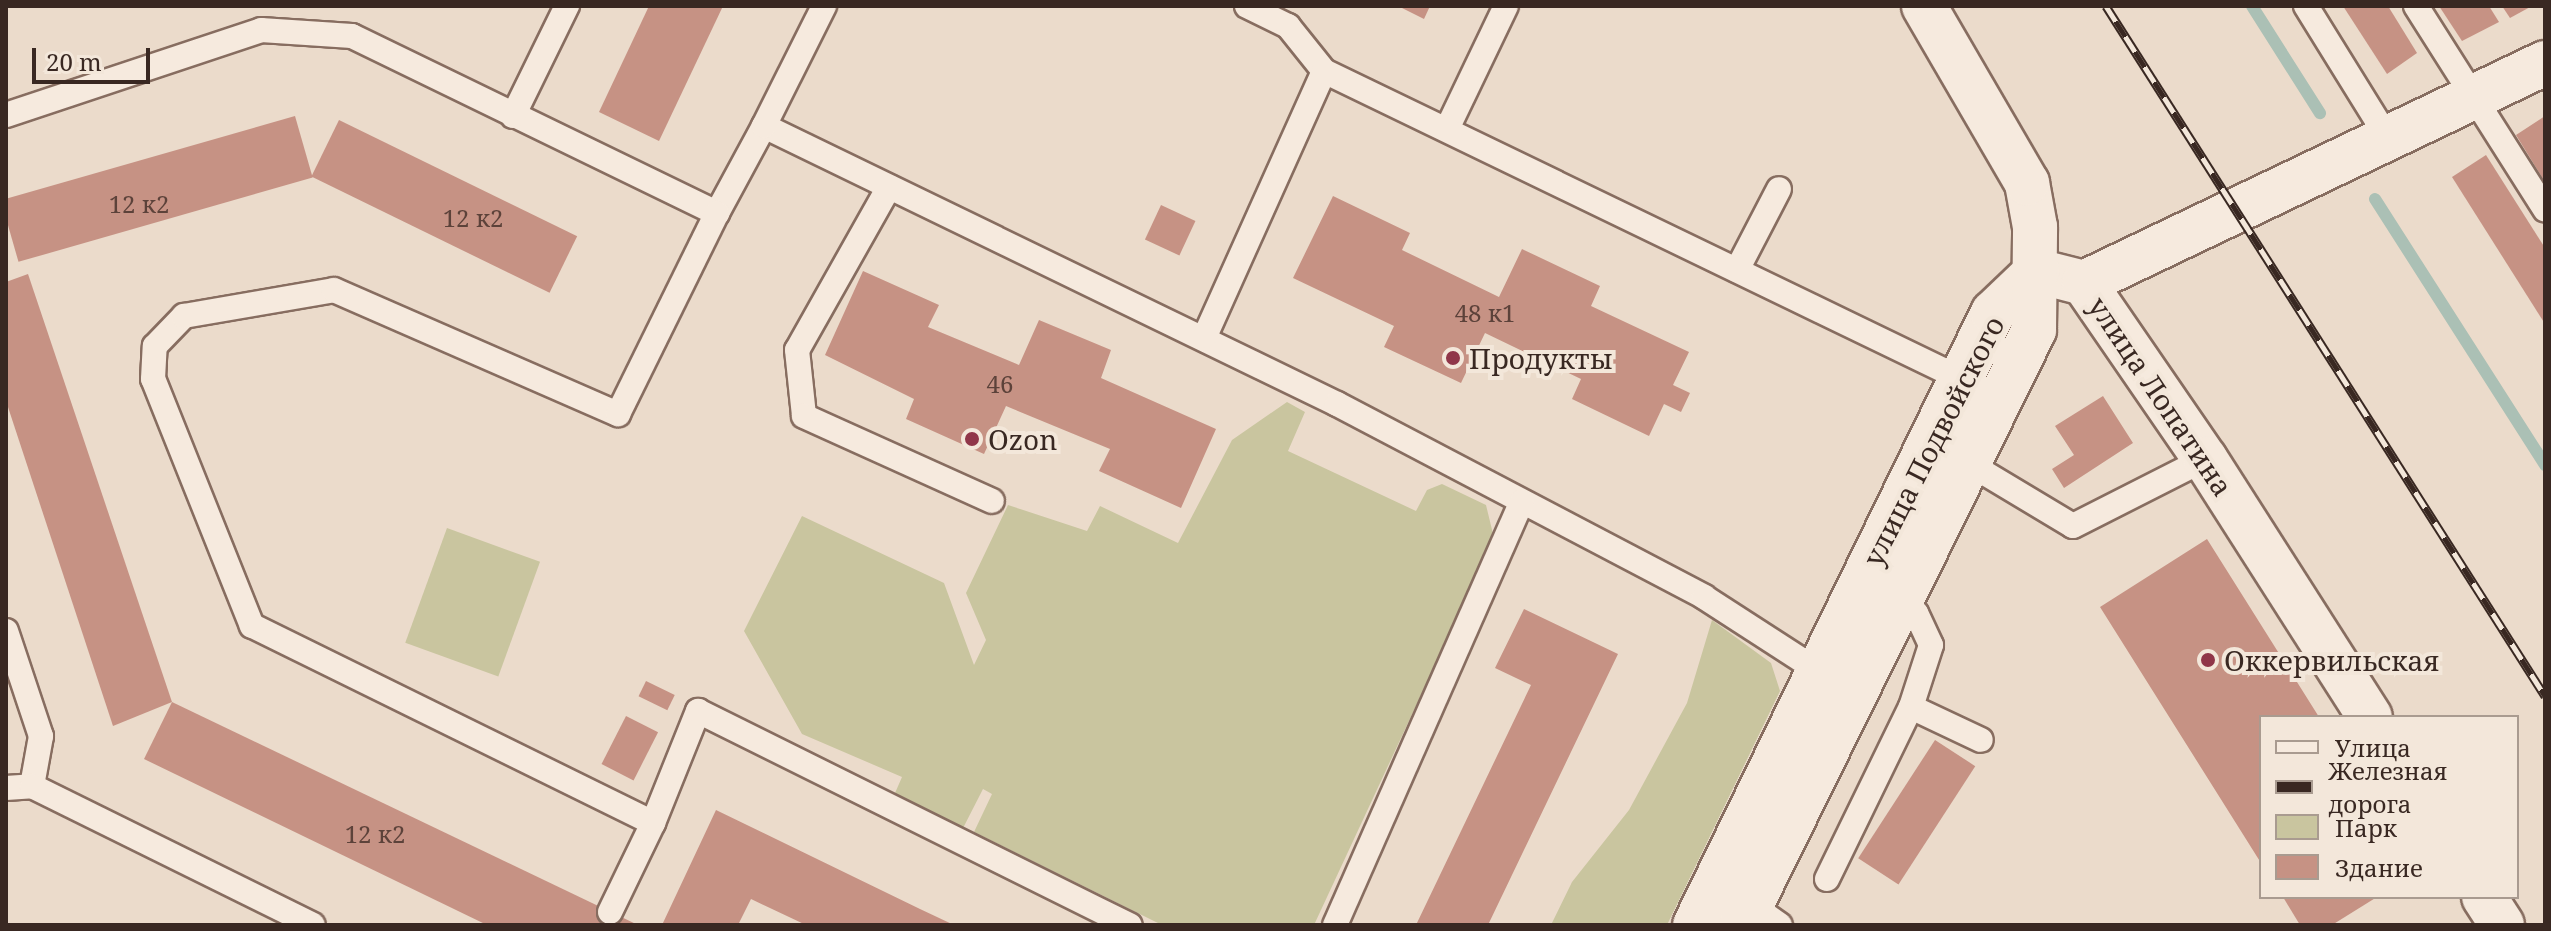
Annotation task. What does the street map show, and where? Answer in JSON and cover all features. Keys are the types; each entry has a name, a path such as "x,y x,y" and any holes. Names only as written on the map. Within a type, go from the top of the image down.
{"street":[{"path":"1924,6 2027,183 2037,271"},
{"path":"2084,283 2545,63"},
{"name":"улица Лопатина","path":"2037,271 2084,283 2205,459 2369,715"},
{"name":"улица Подвойского","path":"1695,925 1747,910 1962,379 1993,313 2037,271"},
{"name":"улица Подвойского","path":"1837,682 1899,604 2034,330 2037,271"},
{"path":"2485,899 2502,925"}],"lane":[{"path":"513,116 567,6"},
{"path":"653,823 252,626 153,379 155,346 184,316 334,290 618,414 824,6"},
{"path":"1247,6 1288,26 1324,71 2001,397"},
{"path":"1447,129 1506,6"},
{"path":"2306,6 2388,138"},
{"path":"2416,6 2545,209"},
{"path":"6,115 261,30 352,36 717,213"},
{"path":"1205,336 1324,71"},
{"path":"764,126 1205,336 1704,597 1837,682"},
{"path":"889,187 797,350 804,416 992,501"},
{"path":"1737,270 1779,189"},
{"path":"1968,463 2073,526 2205,459"},
{"path":"1335,925 1522,502"},
{"path":"1827,879 1911,707 1931,645 1927,627 1916,613 1899,604"},
{"path":"6,631 41,736 32,786"},
{"path":"1911,707 1981,740"},
{"path":"610,912 653,823 698,711 1130,925"},
{"path":"6,788 32,786 313,925"}],"green space":[{"path":"1287,402 1305,412 1288,451 1416,511 1427,490 1442,484 1486,505 1494,538 1314,925 1162,925 974,832 992,794 983,789 960,834 892,800 902,777 802,734 744,631 802,516 944,583 974,665 986,640 966,593 1008,505 1087,531 1100,506 1178,543 1232,440"},
{"path":"447,528 540,562 498,677 405,643"},
{"path":"1712,620 1771,663 1780,691 1667,925 1551,925 1572,882 1629,810 1687,703"}],"building":[{"path":"649,6 723,6 659,141 599,112"},
{"path":"1398,6 1430,6 1424,19"},
{"path":"2343,6 2388,6 2417,53 2387,74"},
{"path":"2439,6 2489,6 2499,22 2462,41"},
{"path":"2502,6 2532,6 2510,18"},
{"path":"295,116 313,178 18,262 6,218 6,199"},
{"path":"2545,116 2545,182 2516,135"},
{"path":"339,120 577,236 550,293 311,177"},
{"path":"2486,155 2545,248 2545,324 2452,177"},
{"path":"1333,196 1410,233 1402,250 1499,297 1522,249 1600,286 1591,306 1689,352 1673,385 1690,393 1681,412 1664,404 1649,436 1572,399 1581,379 1485,333 1461,383 1384,347 1394,326 1293,278"},
{"path":"1161,205 1195,221 1179,255 1145,239"},
{"path":"863,271 939,305 928,327 1019,365 1039,320 1111,350 1101,378 1216,429 1181,508 1099,471 1110,449 1006,406 984,454 906,419 914,399 825,355"},
{"path":"28,274 172,702 113,726 6,401 6,282"},
{"path":"2103,396 2133,443 2064,488 2052,469 2074,455 2055,426"},
{"name":"Оккервильская","path":"2207,539 2318,715 2259,715 2259,860 2100,607"},
{"path":"1524,609 1618,654 1488,925 1416,925 1531,685 1495,668"},
{"path":"646,681 675,695 667,710 639,696"},
{"path":"172,702 638,925 487,925 144,759"},
{"path":"626,716 658,732 634,780 601,764"},
{"path":"1935,740 1975,766 1898,884 1858,858"},
{"path":"716,810 954,925 806,925 751,899 738,925 662,925"},
{"path":"2284,899 2374,899 2332,925 2300,925"}],"waterway":[{"path":"2252,6 2320,113"},
{"path":"2375,199 2545,465"}],"railway":[{"path":"2106,6 2545,696"}],"place":[{"name":"Продукты","path":"1453,358"},
{"name":"Ozon","path":"972,439"},
{"name":"Оккервильская","path":"2208,660"}]}
